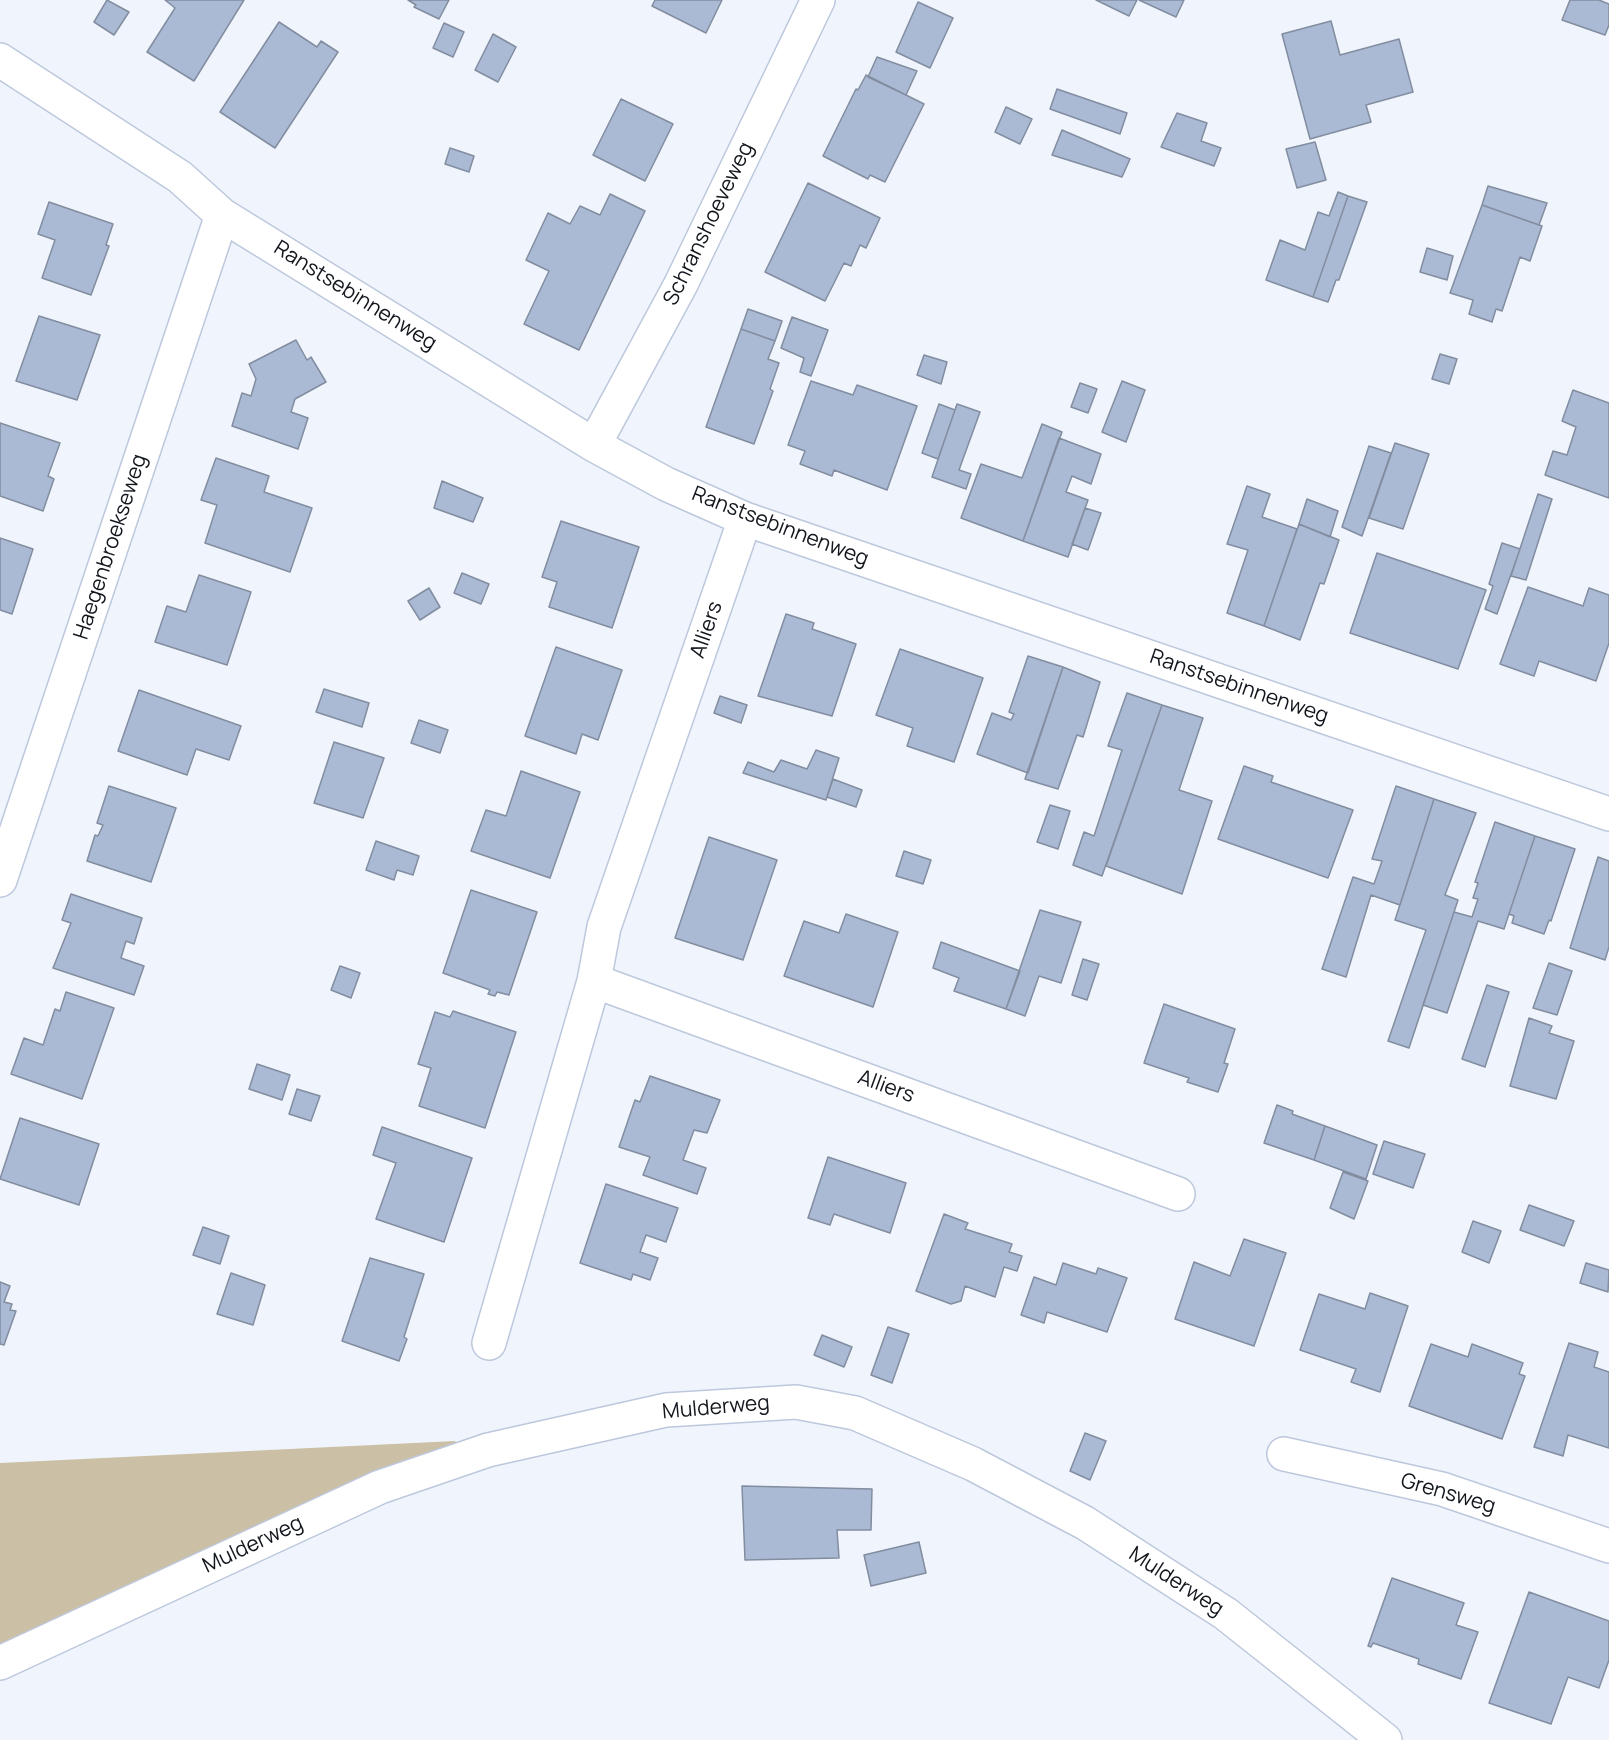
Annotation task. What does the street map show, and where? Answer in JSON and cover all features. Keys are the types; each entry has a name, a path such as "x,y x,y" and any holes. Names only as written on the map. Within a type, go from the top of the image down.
{"street":[{"name":"Schranshoeveweg","path":"594,445 681,284 818,0"},
{"name":"Ranstsebinnenweg","path":"0,60 180,177 222,214 594,445 666,483 745,519 1609,814"},
{"name":"Haegenbroekseweg","path":"0,880 222,214"},
{"name":"Alliers","path":"489,1343 594,981 604,927 745,519"},
{"name":"Alliers","path":"594,981 1178,1194"},
{"name":"Mulderweg","path":"0,1663 370,1492 438,1466 488,1450 666,1410 796,1402 855,1413 909,1434 973,1464 1085,1523 1226,1614 1384,1740"},
{"name":"Grensweg","path":"1284,1454 1442,1489 1609,1546"}],"shaded area":[{"path":"455,1441 460,1451 0,1656 0,1463"}],"building":[{"path":"107,0 129,12 114,35 94,22"},
{"path":"165,0 244,0 194,81 147,52 175,8"},
{"path":"408,0 449,0 439,19 414,7 416,5"},
{"path":"655,0 722,0 706,33 652,6"},
{"path":"1096,0 1137,0 1129,16"},
{"path":"1139,0 1184,0 1176,17"},
{"path":"1570,0 1599,0 1609,4 1609,25 1605,35 1562,20"},
{"path":"918,2 953,18 930,68 896,52"},
{"path":"1331,21 1340,55 1399,39 1413,92 1366,105 1371,122 1310,139 1282,34"},
{"path":"279,22 317,47 321,41 338,52 275,148 220,112"},
{"path":"444,23 464,32 453,57 433,48"},
{"path":"493,34 516,47 498,82 475,70"},
{"path":"877,57 917,71 906,95 868,77"},
{"path":"866,75 924,104 885,182 870,175 868,179 823,156 856,89 858,90"},
{"path":"1057,89 1127,113 1120,134 1050,109"},
{"path":"621,99 673,124 645,181 593,155"},
{"path":"1006,107 1032,119 1020,144 995,132"},
{"path":"1177,113 1207,123 1201,141 1221,148 1214,166 1161,147"},
{"path":"1062,130 1130,159 1122,177 1052,155"},
{"path":"1315,142 1326,180 1297,188 1286,149"},
{"path":"450,148 474,156 469,172 445,164"},
{"path":"808,183 880,218 866,248 860,245 851,266 844,263 825,301 765,272"},
{"path":"1488,186 1547,203 1539,225 1482,205"},
{"path":"1338,192 1348,196 1313,297 1266,280 1280,240 1305,250 1318,212 1329,216"},
{"path":"610,194 645,211 579,350 524,324 549,271 526,260 548,213 570,224 580,206 600,215"},
{"path":"1348,196 1367,202 1339,280 1336,280 1328,302 1313,297"},
{"path":"49,202 113,224 106,245 109,246 91,295 42,278 55,240 38,234"},
{"path":"1482,205 1542,226 1530,261 1520,257 1502,311 1496,309 1492,322 1469,314 1473,300 1450,293"},
{"path":"1427,248 1453,256 1447,280 1420,272"},
{"path":"748,309 782,321 775,341 741,329"},
{"path":"39,316 100,335 77,400 16,381"},
{"path":"792,317 828,330 811,376 800,372 804,358 781,348"},
{"path":"741,329 775,341 768,359 779,363 770,389 773,391 754,444 706,427"},
{"path":"296,340 307,360 311,357 326,382 295,399 291,412 308,418 298,449 232,426 242,393 251,396 256,379 249,364"},
{"path":"1440,354 1457,359 1449,384 1432,379"},
{"path":"924,355 947,362 941,384 917,375"},
{"path":"811,381 853,395 857,385 917,406 887,490 834,470 832,476 800,464 805,451 788,445"},
{"path":"1122,381 1145,390 1126,442 1102,432"},
{"path":"1080,383 1097,389 1088,413 1071,407"},
{"path":"1573,390 1609,403 1609,498 1545,475 1553,451 1567,455 1576,427 1562,421"},
{"path":"939,404 955,410 938,459 922,453"},
{"path":"957,404 980,412 959,470 971,474 966,489 932,477"},
{"path":"0,423 60,443 48,476 54,479 43,511 0,496"},
{"path":"1042,424 1062,432 1023,541 961,518 981,464 1022,478"},
{"path":"1059,438 1101,454 1091,484 1072,476 1066,492 1088,500 1068,557 1023,541"},
{"path":"1395,443 1429,454 1403,529 1369,518"},
{"path":"1369,446 1391,453 1362,536 1342,527"},
{"path":"216,458 269,476 264,492 312,508 290,572 205,543 217,505 201,500"},
{"path":"442,481 483,498 473,522 434,508"},
{"path":"1247,486 1270,494 1262,517 1297,529 1264,626 1227,613 1248,550 1227,544"},
{"path":"1538,494 1552,499 1526,580 1511,576"},
{"path":"1307,499 1338,511 1330,537 1299,524"},
{"path":"1085,508 1101,513 1088,550 1072,544"},
{"path":"561,521 639,547 612,628 549,607 557,582 542,577"},
{"path":"1299,524 1339,540 1324,584 1320,583 1300,640 1264,626"},
{"path":"0,538 33,549 12,614 0,610"},
{"path":"1502,543 1520,549 1497,614 1485,609 1493,586 1489,584"},
{"path":"1377,553 1486,590 1458,669 1350,633"},
{"path":"462,573 489,584 481,604 454,593"},
{"path":"199,575 251,592 227,665 155,642 167,606 186,612"},
{"path":"1528,587 1583,606 1589,588 1609,595 1609,643 1596,681 1539,661 1534,676 1500,664"},
{"path":"429,588 440,607 420,620 408,601"},
{"path":"786,614 814,623 812,629 856,644 832,716 758,696"},
{"path":"556,647 622,670 598,740 582,734 576,754 525,736"},
{"path":"900,649 983,678 954,762 907,746 913,728 876,715"},
{"path":"1028,656 1063,667 1028,773 977,754 992,713 1011,720 1014,714 1009,712"},
{"path":"1063,667 1100,682 1083,737 1077,735 1058,789 1025,779"},
{"path":"324,689 369,703 362,727 316,712"},
{"path":"139,690 241,726 229,760 196,749 187,775 118,751"},
{"path":"1127,693 1162,705 1102,876 1073,865 1084,832 1094,836 1122,750 1108,746"},
{"path":"720,696 747,705 741,723 714,713"},
{"path":"1162,705 1203,718 1179,790 1212,801 1182,894 1106,866"},
{"path":"419,720 448,730 440,753 411,743"},
{"path":"334,742 384,758 363,818 314,803"},
{"path":"816,750 839,758 826,800 743,773 748,762 774,772 781,760 807,769"},
{"path":"1244,766 1273,776 1271,782 1353,810 1328,878 1218,839"},
{"path":"521,771 580,792 550,878 471,851 486,810 506,816"},
{"path":"833,779 862,790 856,807 827,797"},
{"path":"109,786 176,808 151,882 87,861 95,835 98,836 103,825 97,823"},
{"path":"1396,786 1434,799 1400,905 1371,895 1346,977 1322,969 1353,877 1374,884 1382,861 1372,859"},
{"path":"1434,799 1476,813 1445,895 1458,900 1409,1048 1388,1041 1426,930 1395,920"},
{"path":"1050,805 1070,811 1058,849 1037,842"},
{"path":"1495,822 1535,836 1504,929 1478,921 1447,1013 1423,1005 1454,912 1472,917 1478,899 1473,898 1478,883 1475,882"},
{"path":"1535,836 1575,849 1551,921 1549,920 1544,934 1512,923 1514,916 1509,914"},
{"path":"709,837 777,860 743,960 675,938"},
{"path":"376,841 419,856 413,875 397,870 394,880 366,870"},
{"path":"904,851 931,860 923,884 896,876"},
{"path":"1598,857 1609,861 1609,947 1605,960 1570,948"},
{"path":"471,890 537,912 509,995 497,992 495,996 488,994 490,990 443,973"},
{"path":"71,894 142,918 134,944 126,941 121,958 144,966 134,995 53,968 71,923 62,920"},
{"path":"1040,910 1081,922 1061,983 1039,976 1025,1016 1006,1009"},
{"path":"846,914 898,932 873,1007 784,976 804,921 839,933"},
{"path":"941,942 1020,971 1006,1009 954,991 959,978 933,968"},
{"path":"1083,959 1099,964 1087,1000 1072,995"},
{"path":"1549,963 1572,971 1557,1015 1533,1008"},
{"path":"340,966 360,973 351,998 331,990"},
{"path":"1487,985 1509,992 1485,1067 1462,1059"},
{"path":"66,992 114,1008 82,1099 11,1074 24,1038 43,1045 55,1009 60,1011"},
{"path":"1164,1004 1235,1029 1224,1063 1228,1064 1218,1092 1187,1082 1189,1078 1144,1063"},
{"path":"453,1011 516,1032 485,1128 419,1106 431,1068 418,1064 435,1012 450,1017"},
{"path":"1529,1018 1552,1026 1549,1033 1574,1041 1556,1099 1510,1086"},
{"path":"257,1064 290,1075 282,1100 249,1089"},
{"path":"650,1076 720,1100 707,1133 694,1130 683,1160 706,1168 697,1194 643,1175 650,1157 619,1147 635,1100 640,1102"},
{"path":"297,1089 320,1096 311,1121 289,1114"},
{"path":"1277,1105 1293,1111 1292,1114 1325,1126 1314,1160 1264,1143"},
{"path":"20,1118 99,1144 79,1205 0,1179"},
{"path":"1325,1126 1377,1145 1366,1179 1314,1160"},
{"path":"382,1127 472,1158 444,1242 376,1219 396,1163 373,1155"},
{"path":"1384,1141 1425,1154 1413,1188 1373,1174"},
{"path":"828,1157 906,1183 890,1233 834,1214 830,1225 808,1218"},
{"path":"1343,1172 1368,1181 1354,1219 1330,1208"},
{"path":"606,1184 678,1208 666,1242 646,1235 640,1252 658,1258 650,1280 633,1274 631,1280 580,1263"},
{"path":"1529,1205 1574,1221 1564,1246 1520,1230"},
{"path":"944,1214 968,1223 965,1229 1012,1244 1009,1252 1022,1256 1017,1271 1004,1267 995,1297 965,1286 961,1301 951,1304 916,1291"},
{"path":"1473,1221 1501,1231 1489,1263 1462,1252"},
{"path":"203,1227 229,1236 220,1264 193,1255"},
{"path":"1244,1239 1286,1253 1254,1346 1175,1319 1194,1262 1230,1276"},
{"path":"370,1258 424,1274 404,1337 407,1339 399,1361 342,1341"},
{"path":"1063,1263 1096,1274 1098,1268 1127,1278 1107,1332 1047,1312 1044,1323 1021,1315 1034,1277 1056,1285"},
{"path":"1586,1263 1609,1270 1608,1292 1580,1283"},
{"path":"231,1273 265,1285 253,1325 217,1314"},
{"path":"0,1282 10,1286 4,1302 12,1304 10,1310 16,1311 4,1345 0,1344"},
{"path":"1370,1293 1408,1306 1380,1392 1351,1382 1356,1369 1300,1350 1319,1294 1365,1309"},
{"path":"888,1327 909,1334 892,1383 871,1375"},
{"path":"822,1335 852,1347 844,1367 814,1355"},
{"path":"1569,1343 1598,1352 1594,1367 1609,1372 1609,1448 1568,1435 1563,1456 1534,1447"},
{"path":"1431,1344 1468,1357 1472,1344 1523,1363 1519,1374 1525,1376 1502,1439 1409,1406"},
{"path":"1085,1433 1106,1441 1090,1480 1070,1471"},
{"path":"742,1486 872,1489 871,1530 837,1530 839,1558 745,1560"},
{"path":"919,1542 926,1573 871,1586 864,1555"},
{"path":"1392,1578 1464,1603 1456,1625 1478,1632 1461,1679 1418,1664 1419,1659 1373,1643 1371,1647 1368,1646"},
{"path":"1529,1592 1609,1621 1609,1660 1599,1688 1568,1677 1551,1724 1489,1703"}]}
